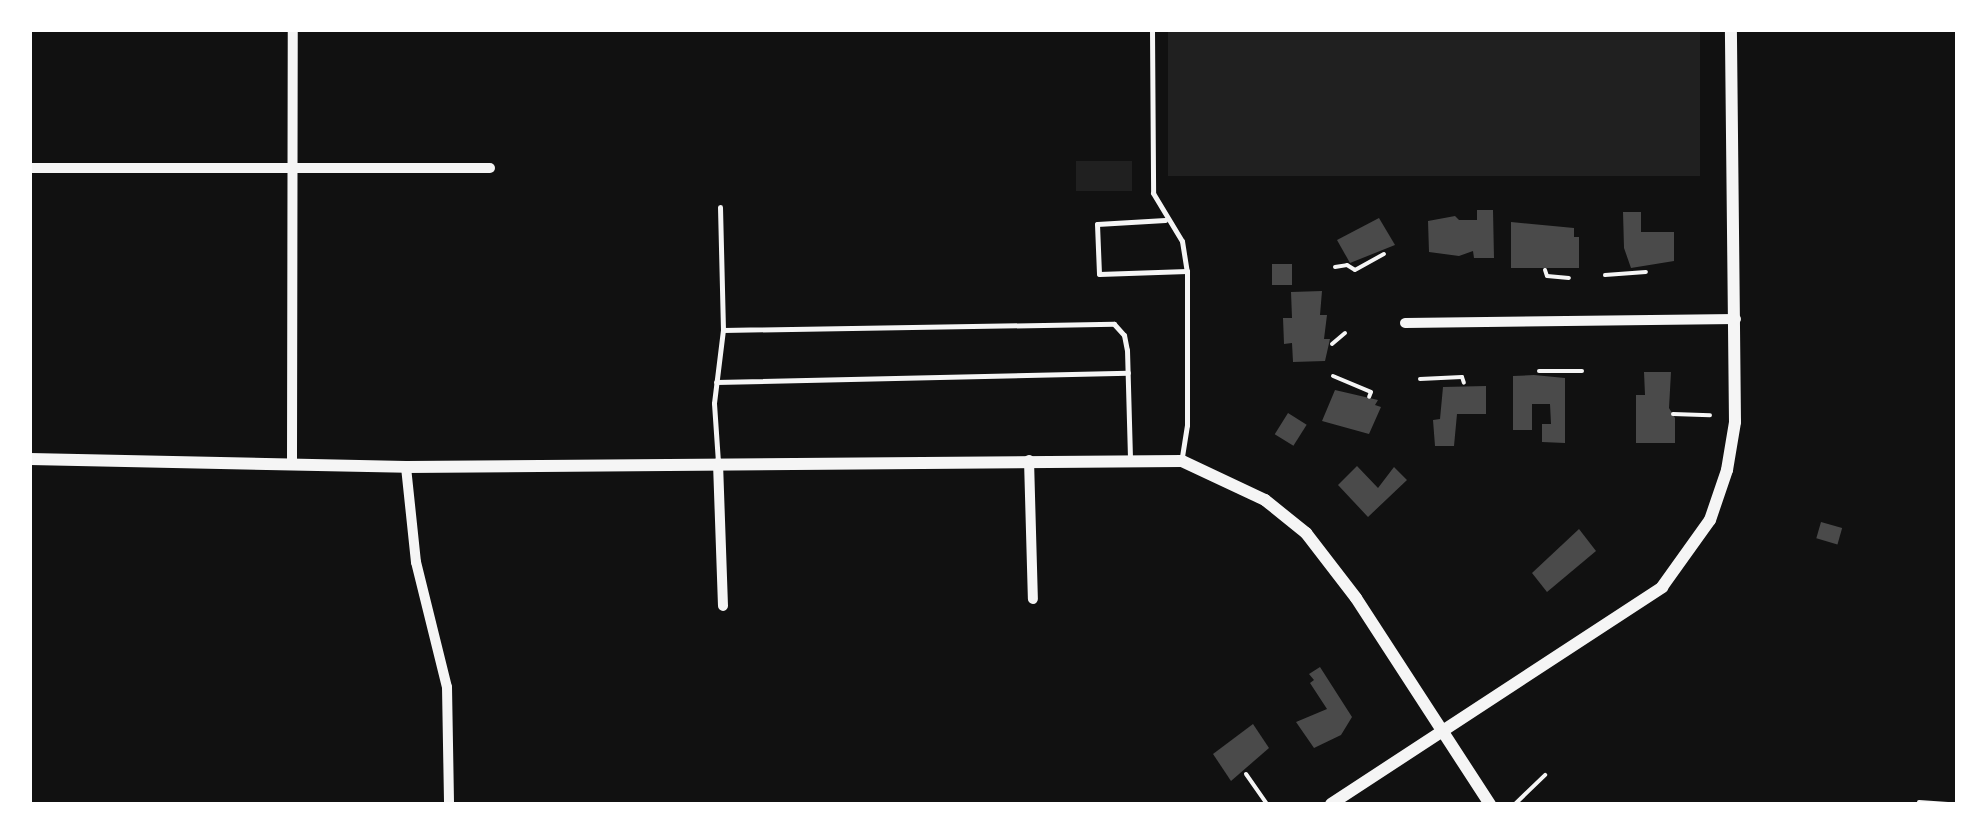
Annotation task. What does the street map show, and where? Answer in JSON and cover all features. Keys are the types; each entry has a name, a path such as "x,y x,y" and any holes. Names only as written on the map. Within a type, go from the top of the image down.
{"street":[{"path":"292,462 294,30"},
{"path":"1331,804 1662,587 1684,562 1710,520 1727,470 1735,422 1731,30"},
{"path":"30,168 490,168"},
{"path":"1404,323 1736,319"},
{"path":"30,459 406,467 1130,459 1182,462 1265,500 1306,533 1356,598 1490,804"},
{"path":"1029,460 1033,598"},
{"path":"718,463 723,606"},
{"path":"406,467 416,562 447,687 449,804"}],"lane":[{"path":"1152,30 1153,193 1165,220 1182,241 1186,271 1187,425 1182,462"},
{"path":"718,463 716,382 723,330 720,206"},
{"path":"1165,220 1097,224 1099,274 1186,271"},
{"path":"723,330 1114,324 1124,335 1130,459"},
{"path":"716,382 1128,373"}],"path":[{"path":"1335,267 1356,270 1384,254"},
{"path":"1545,270 1547,276 1569,278"},
{"path":"1605,275 1646,272"},
{"path":"1332,344 1346,333"},
{"path":"1539,371 1582,371"},
{"path":"1334,376 1371,392 1369,397"},
{"path":"1420,379 1460,376 1464,383"},
{"path":"1674,414 1710,414"},
{"path":"1246,774 1268,804"},
{"path":"1515,804 1544,774"},
{"path":"1919,802 1948,804"}],"shaded area":[{"path":"1168,30 1700,30 1700,176 1168,176"},
{"path":"1076,161 1132,161 1132,191 1076,191"}],"building":[{"path":"1477,210 1493,210 1494,258 1474,258 1473,251 1459,256 1429,252 1428,221 1455,216 1459,220 1477,220"},
{"path":"1623,212 1641,212 1641,232 1674,232 1674,261 1631,268 1624,248"},
{"path":"1379,218 1395,245 1350,263 1337,240"},
{"path":"1511,222 1574,228 1574,237 1579,237 1579,268 1511,268"},
{"path":"1272,264 1292,264 1292,285 1272,285"},
{"path":"1322,291 1320,315 1327,315 1324,339 1330,339 1325,361 1293,362 1292,343 1284,344 1283,318 1292,318 1291,292"},
{"path":"1644,372 1671,372 1669,408 1675,418 1675,443 1636,443 1636,395 1645,395"},
{"path":"1513,376 1565,378 1565,443 1542,442 1542,424 1551,424 1550,404 1532,404 1532,430 1513,430"},
{"path":"1486,386 1486,414 1457,414 1454,446 1435,446 1433,420 1440,419 1443,387"},
{"path":"1335,390 1378,400 1375,405 1381,407 1369,434 1322,421"},
{"path":"1288,413 1307,425 1293,446 1275,434"},
{"path":"1357,466 1378,488 1394,467 1407,480 1368,517 1338,485"},
{"path":"1821,522 1842,528 1837,544 1816,538"},
{"path":"1579,529 1596,551 1547,592 1532,573"},
{"path":"1320,667 1352,717 1341,735 1314,748 1296,722 1327,709 1310,683 1314,680 1309,674"},
{"path":"1253,724 1269,748 1231,781 1213,754"}]}
